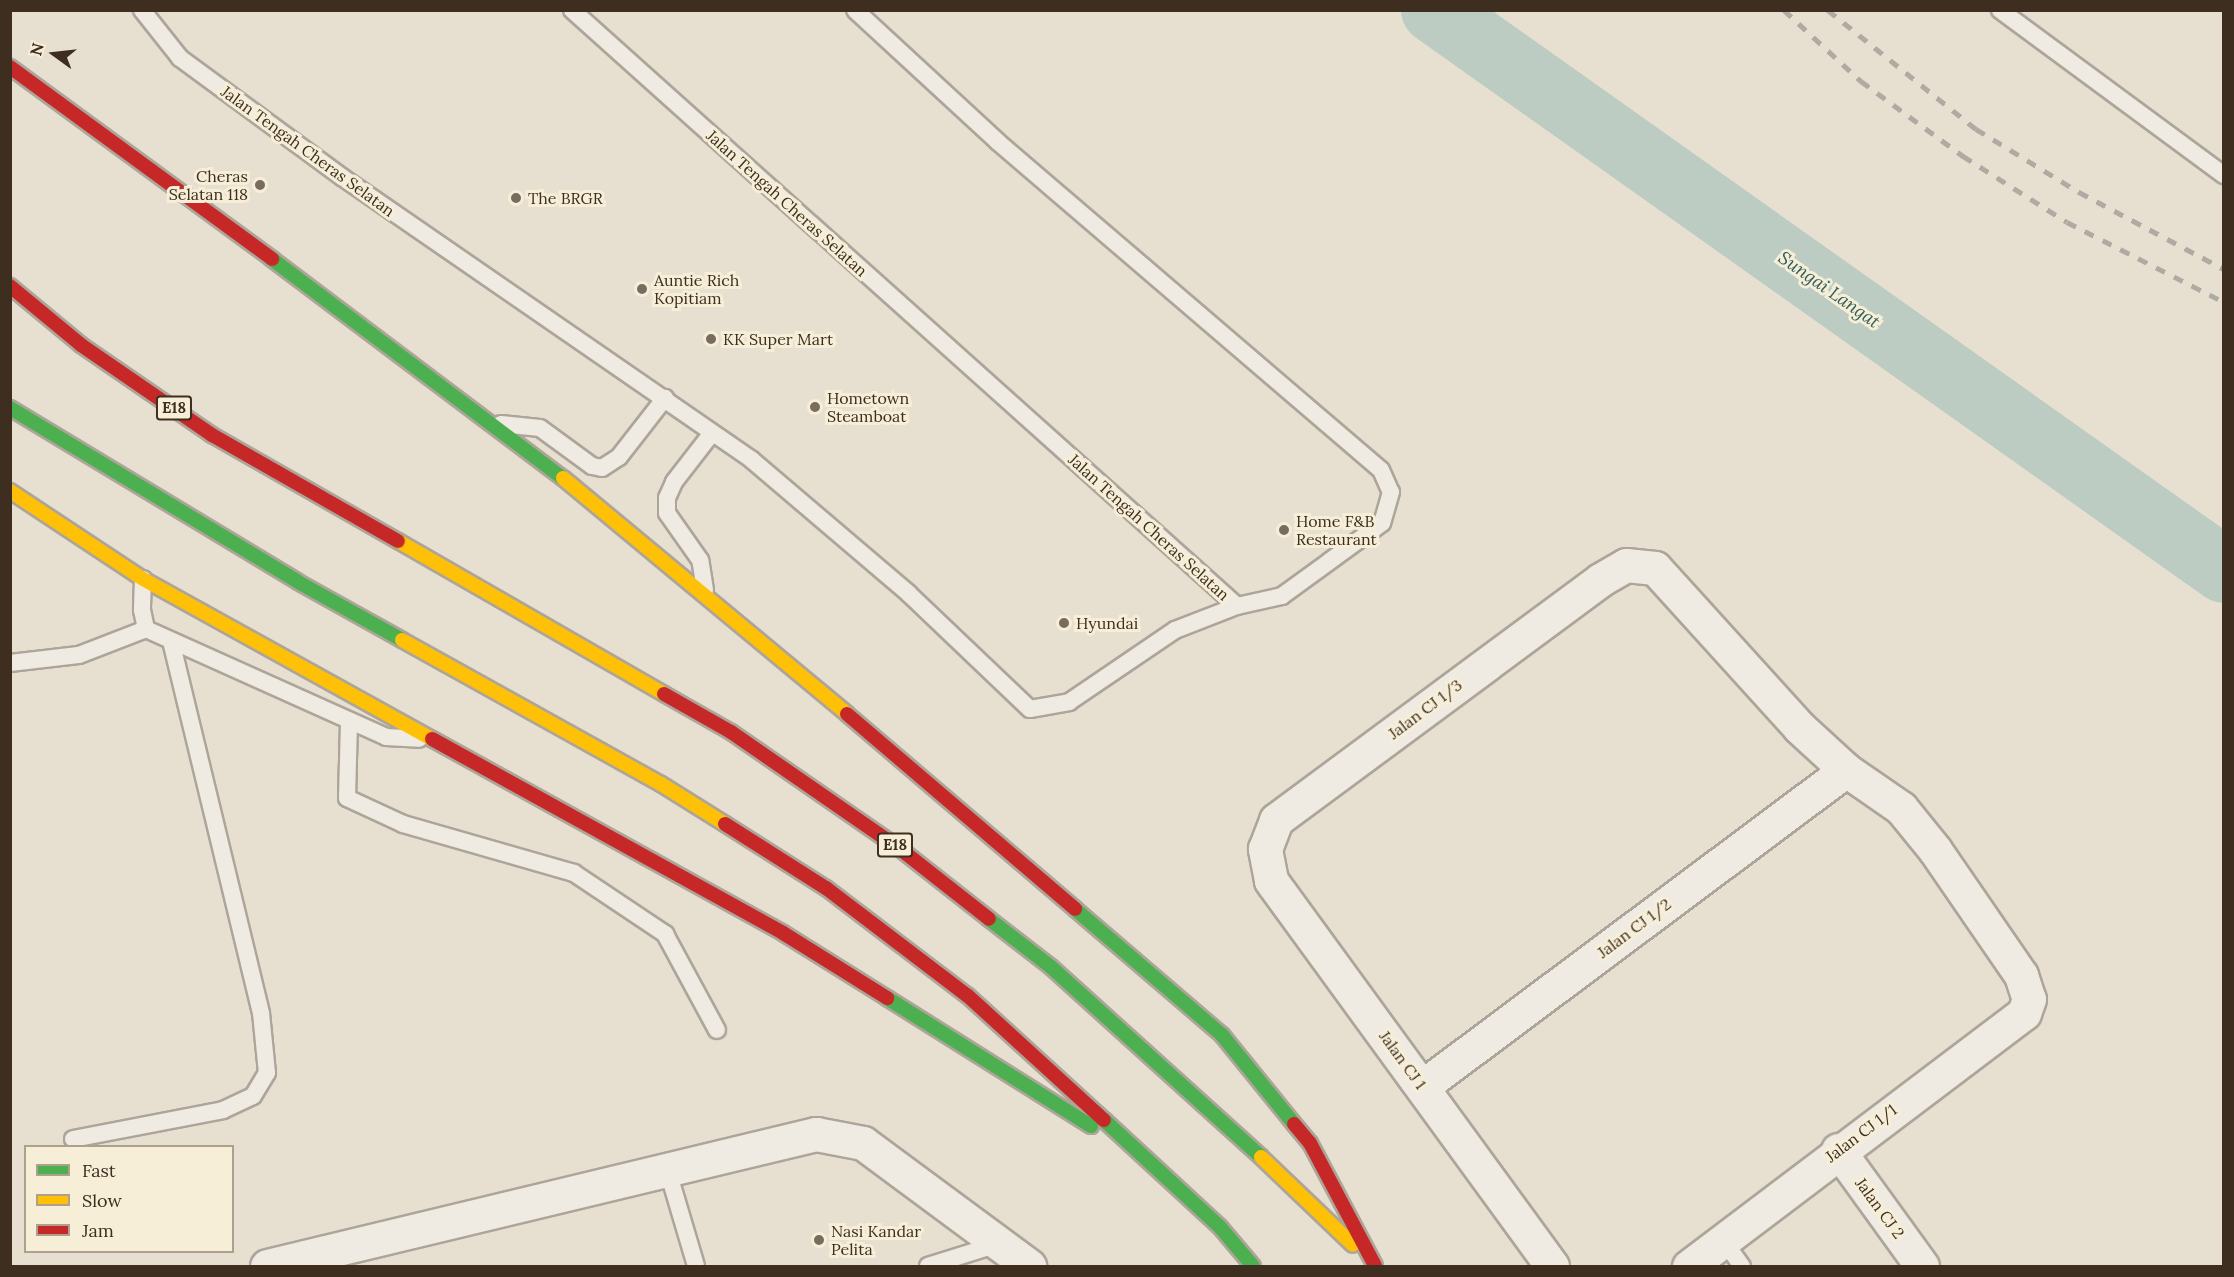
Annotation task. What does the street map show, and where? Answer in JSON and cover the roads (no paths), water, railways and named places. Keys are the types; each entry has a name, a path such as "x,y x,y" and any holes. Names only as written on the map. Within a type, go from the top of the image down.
{"highway":[{"path":"10,68 494,423 705,593 1222,1035 1310,1143 1375,1266"},
{"name":"E18","path":"10,286 81,345 212,435 731,732 904,852 1051,967 1181,1081 1375,1266"},
{"path":"10,408 298,582 661,784 826,888 968,996 1220,1227 1253,1266"},
{"path":"10,491 143,579 440,741 783,933 1061,1110 1132,1147"}],"street":[{"name":"Jalan CJ 1/3","path":"1265,849 1276,820 1600,580 1626,565 1655,568 1799,727 1846,770 1901,808 1935,850 2021,975 2030,999"},
{"name":"Jalan CJ 1/2","path":"1423,1086 1846,770"},
{"name":"Jalan CJ 1","path":"1265,849 1271,880 1552,1266"},
{"name":"Jalan CJ 1/1","path":"1689,1266 1838,1150 2024,1012 2030,999"},
{"path":"267,1266 816,1134 863,1143 1029,1266"},
{"name":"Jalan CJ 2","path":"1838,1150 1922,1266"}],"lane":[{"name":"Jalan Tengah Cheras Selatan","path":"142,10 180,58 342,177 752,460 908,593 1030,709 1069,702 1175,630 1237,606 572,10"},
{"path":"855,10 998,142 1381,470 1391,492 1382,523 1282,596 1237,606"},
{"path":"2000,10 2223,175"},
{"path":"494,423 540,428 592,466 602,468 619,457 665,398"},
{"path":"705,593 700,560 667,513 667,498 674,482 712,433"},
{"path":"143,579 141,610 146,630"},
{"path":"10,663 79,655 146,630 386,737 440,741"},
{"path":"73,1139 223,1110 253,1096 267,1073 261,1013 171,642"},
{"path":"350,722 347,798 403,824 574,873 665,934 717,1030"},
{"path":"667,1168 696,1266"},
{"path":"1723,1240 1742,1266"},
{"path":"928,1266 998,1244"}],"waterway":[{"name":"Sungai Langat","path":"1434,10 2224,570"}],"railway":[{"path":"1784,10 1861,81 1963,156 2067,222 2224,302"},
{"path":"1828,10 1976,129 2079,192 2224,269"}],"place":[{"name":"Cheras Selatan 118","path":"260,185"},
{"name":"The BRGR","path":"516,198"},
{"name":"Auntie Rich Kopitiam","path":"642,289"},
{"name":"KK Super Mart","path":"711,339"},
{"name":"Hometown Steamboat","path":"815,407"},
{"name":"Home F&B Restaurant","path":"1284,530"},
{"name":"Hyundai","path":"1064,623"},
{"name":"Nasi Kandar Pelita","path":"819,1240"}]}
